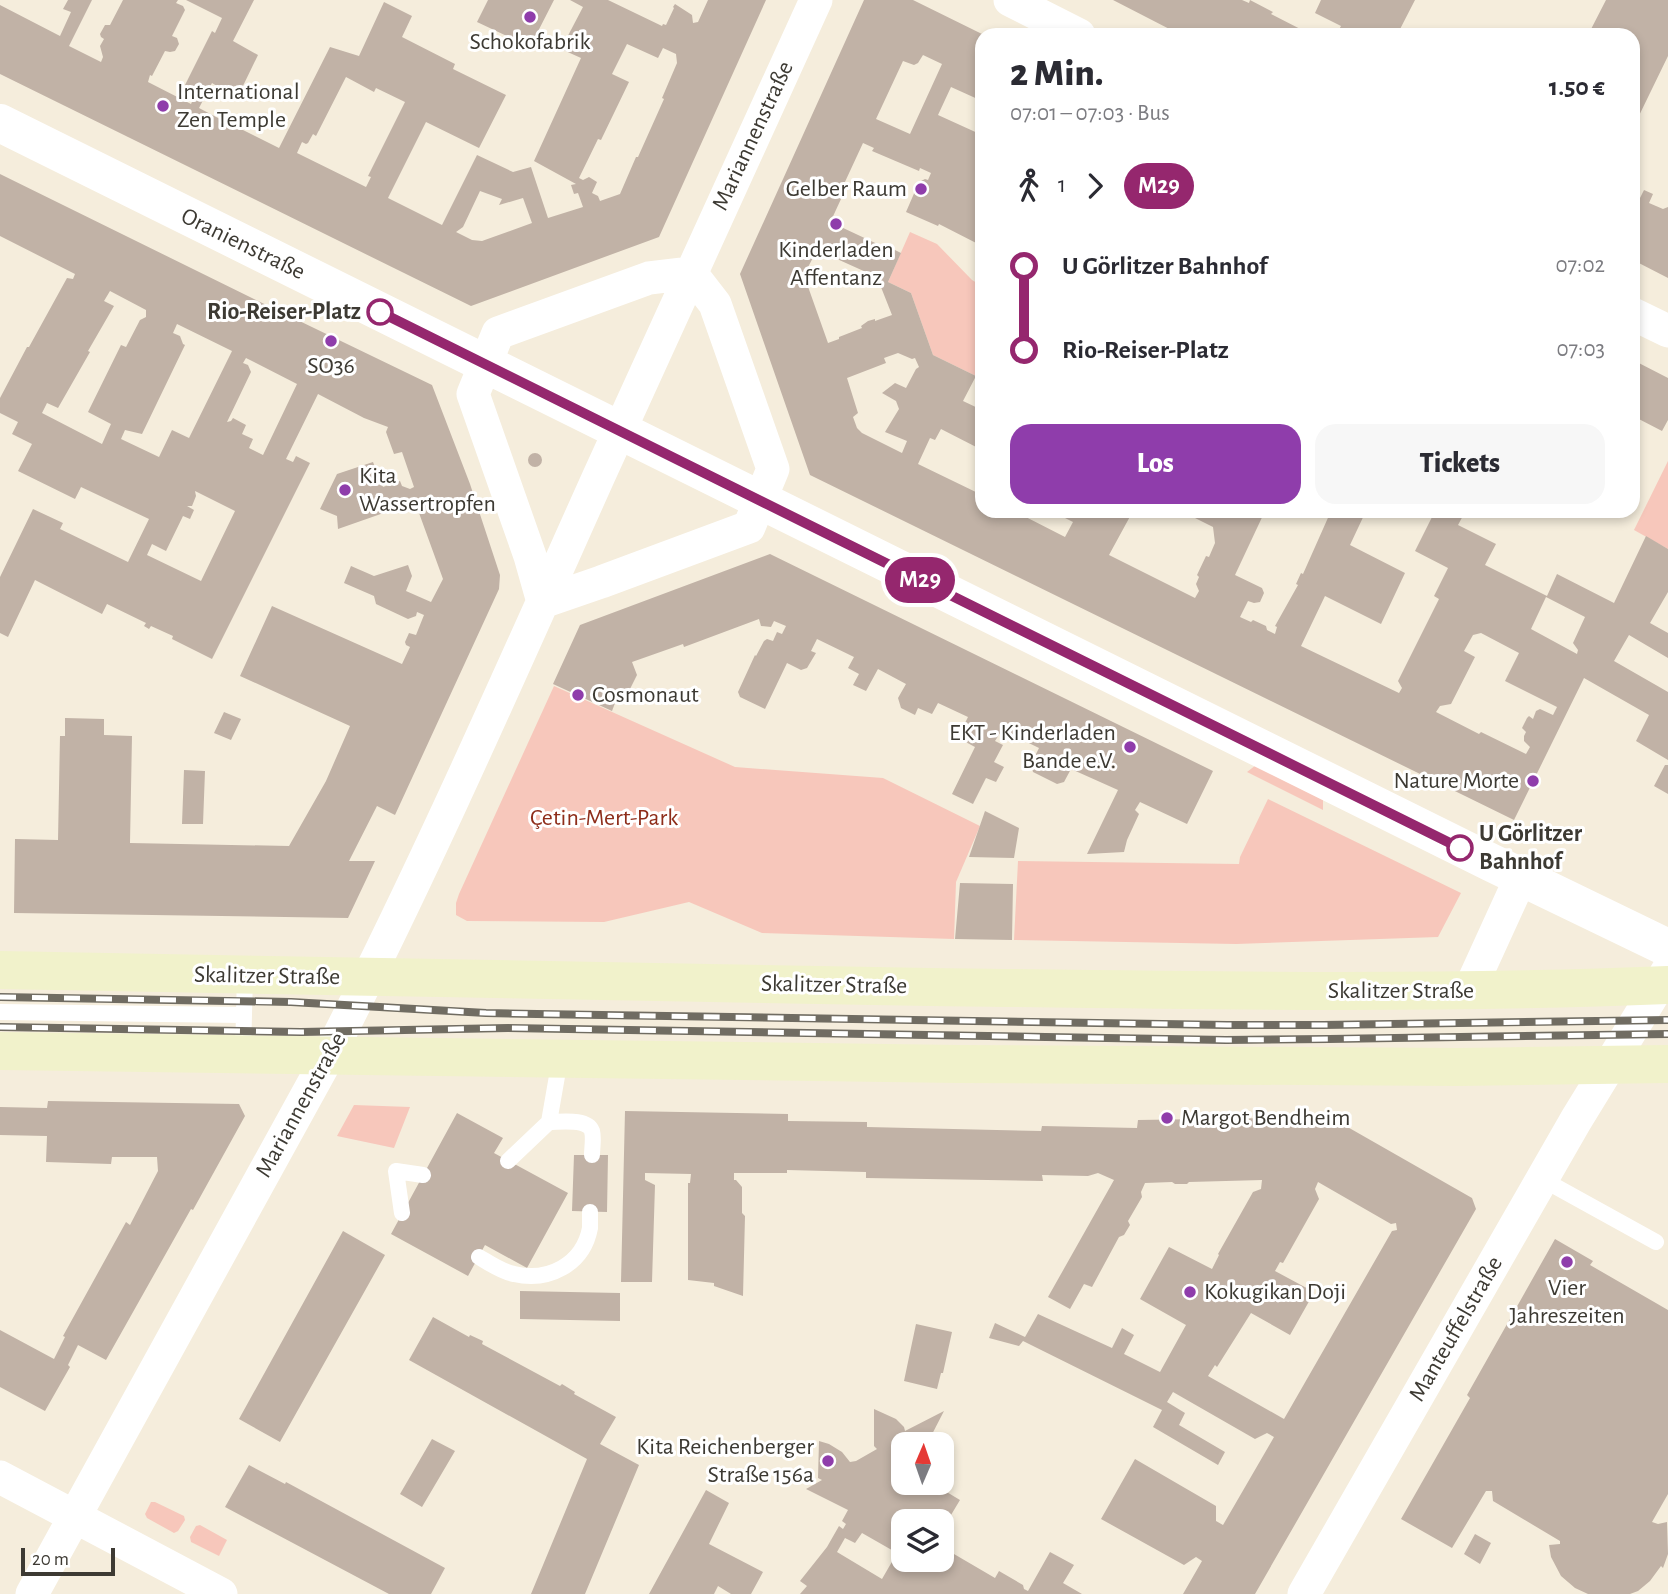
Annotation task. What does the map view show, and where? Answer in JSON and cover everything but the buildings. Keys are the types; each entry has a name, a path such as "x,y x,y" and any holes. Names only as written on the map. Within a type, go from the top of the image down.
{"main road":[{"name":"Skalitzer Straße","path":"0,970 1269,992 1469,991 1665,980"},
{"path":"0,1051 958,1065 1400,1067 1668,1064"}],"street":[{"name":"Mariannenstraße","path":"691,273 816,0"},
{"path":"1010,0 1065,28"},
{"name":"Oranienstraße","path":"0,123 485,364"},
{"path":"543,602 530,556 473,394 498,332 655,276 691,273"},
{"path":"543,602 691,273"},
{"path":"543,602 749,527 773,469 715,304 691,273"},
{"path":"1640,317 1668,331"},
{"path":"485,364 1668,948"},
{"name":"Mariannenstraße","path":"32,1594 369,978 543,602"},
{"path":"1469,991 1521,877"},
{"name":"Manteuffelstraße","path":"1304,1594 1609,1065 1665,980"},
{"path":"0,1477 221,1594"}],"lane":[{"path":"243,1054 245,975"},
{"path":"0,1012 244,1015"},
{"path":"508,1161 549,1122 560,1058"},
{"path":"549,1122 588,1125 593,1135 592,1155"},
{"path":"402,1213 396,1171 423,1175"},
{"path":"1542,1179 1656,1242"},
{"path":"479,1257 512,1274 540,1277 559,1271 574,1260 583,1246 590,1230 590,1212"}],"green space":[{"path":"910,232 937,244 975,282 975,376 933,355 911,293 888,282"},
{"path":"1668,461 1668,549 1634,530"},
{"name":"Çetin-Mert-Park","path":"554,686 735,767 883,778 980,826 956,882 954,939 762,933 689,902 604,922 467,921 456,915 459,894"},
{"path":"1256,765 1323,799 1323,810 1247,772"},
{"path":"1268,799 1461,893 1438,937 1236,944 1014,940 1018,861 1239,864"},
{"path":"354,1105 410,1107 394,1148 337,1136"},
{"path":"151,1502 184,1516 185,1520 178,1531 174,1533 147,1518 145,1514"},
{"path":"200,1525 227,1540 219,1556 191,1542 190,1537 196,1526"}],"railway":[{"path":"0,997 291,1002 486,1013 1227,1025 1668,1020"},
{"path":"0,1027 301,1032 508,1028 1226,1040 1668,1034"}],"bus line":[{"name":"M29","path":"380,312 1460,848"}],"place":[{"name":"Schokofabrik","path":"530,17"},
{"name":"International Zen Temple","path":"163,106"},
{"name":"Gelber Raum","path":"921,189"},
{"name":"Kinderladen Affentanz","path":"836,224"},
{"name":"Rio-Reiser-Platz","path":"380,312"},
{"name":"SO36","path":"331,341"},
{"name":"Kita Wassertropfen","path":"345,490"},
{"name":"Cosmonaut","path":"578,695"},
{"name":"EKT - Kinderladen Bande e.V.","path":"1130,747"},
{"name":"Nature Morte","path":"1533,781"},
{"name":"U Görlitzer Bahnhof","path":"1460,848"},
{"name":"Margot Bendheim","path":"1167,1118"},
{"name":"Vier Jahreszeiten","path":"1567,1262"},
{"name":"Kokugikan Doji","path":"1190,1292"},
{"name":"Kita Reichenberger Straße 156a","path":"828,1461"}]}
